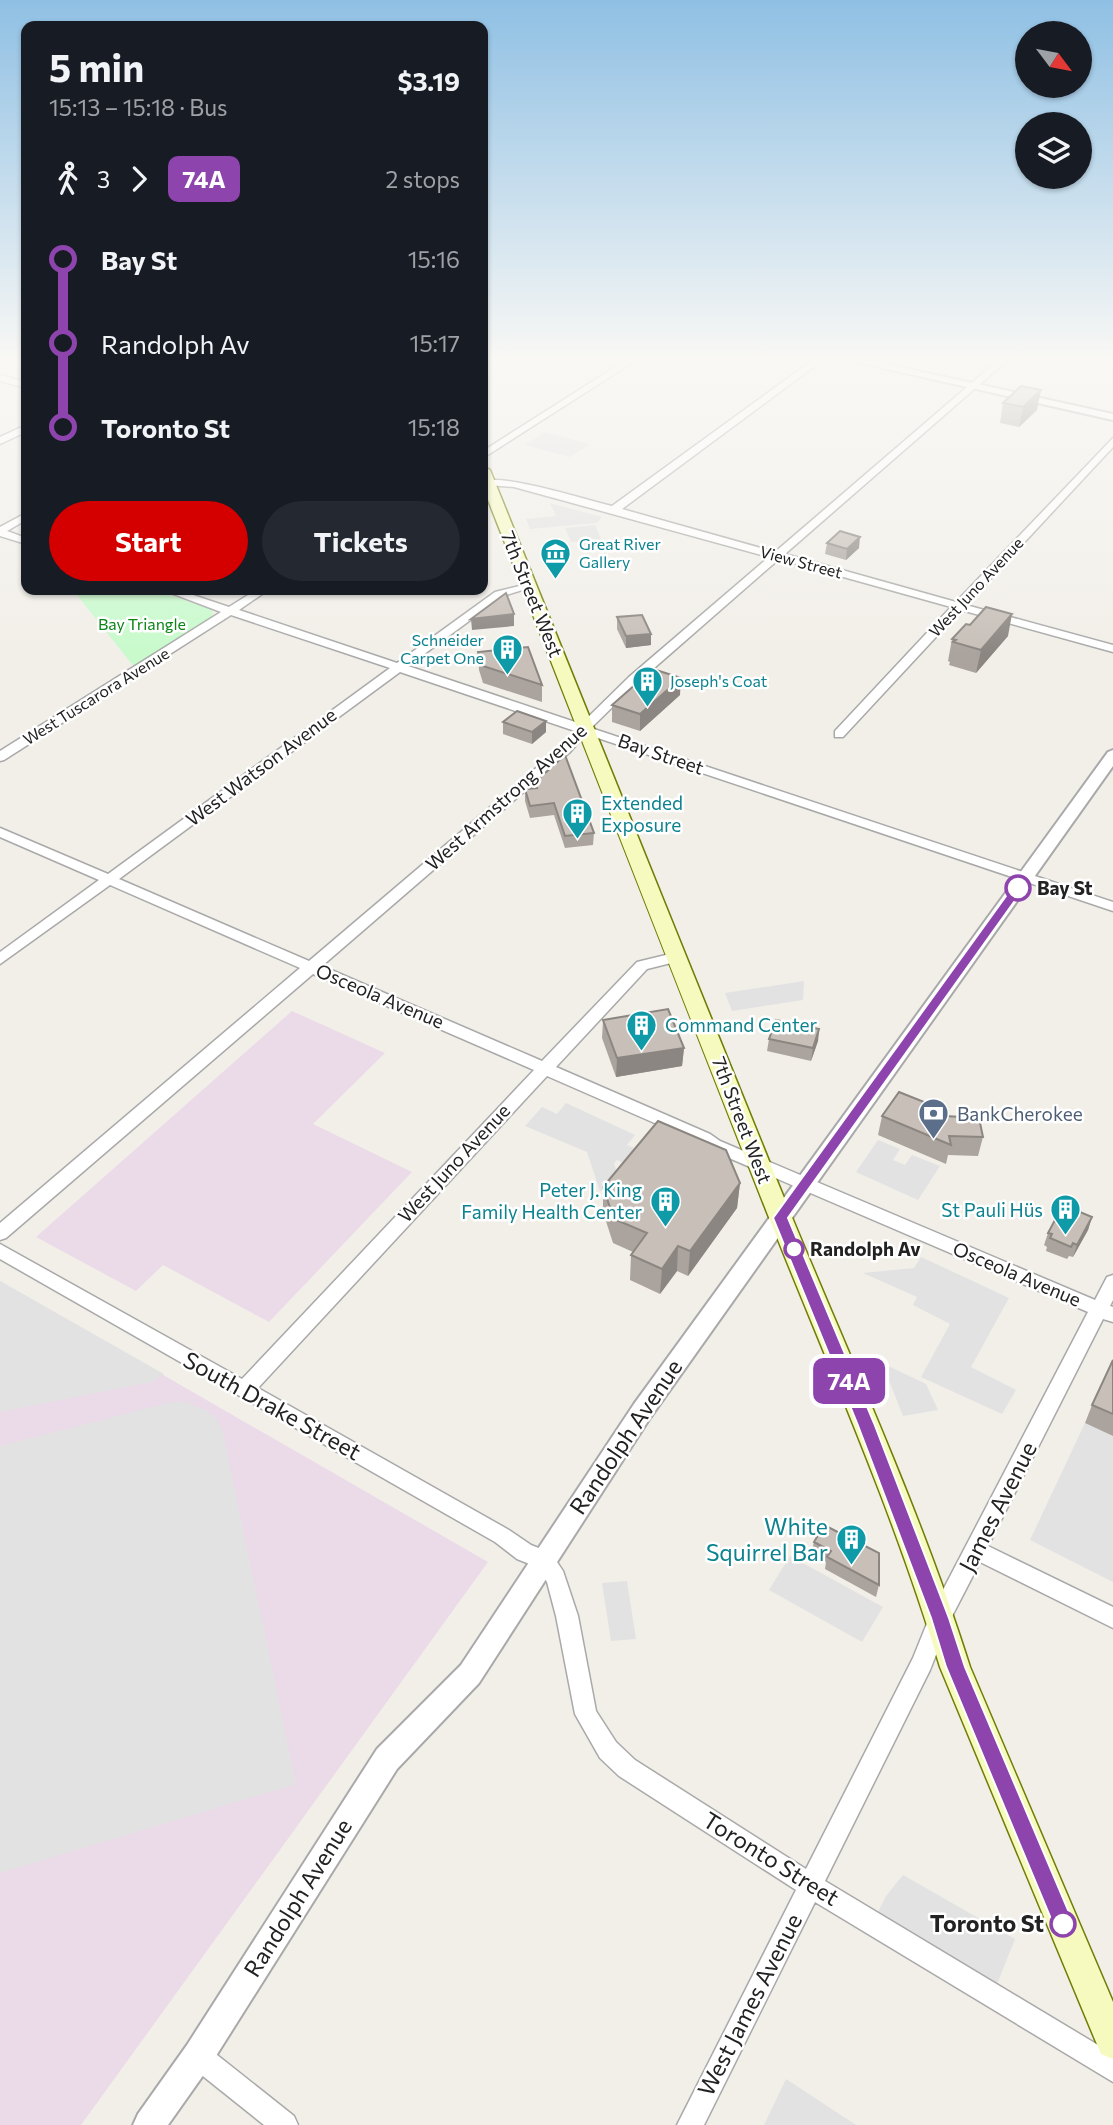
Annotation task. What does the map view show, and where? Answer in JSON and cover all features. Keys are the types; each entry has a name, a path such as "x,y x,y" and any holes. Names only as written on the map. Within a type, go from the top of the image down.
{"main road":[{"name":"7th Street West","path":"488,484 862,1414 940,1618 955,1667 1113,2042"}],"street":[{"path":"614,510 688,456"},
{"name":"West Armstrong Avenue","path":"0,1233 566,749 601,709 633,680 893,456"},
{"name":"West Juno Avenue","path":"839,734 1099,456"},
{"name":"View Street","path":"488,477 1113,649"},
{"path":"0,531 21,519"},
{"path":"0,531 21,539"},
{"name":"West Watson Avenue","path":"0,959 499,594 528,585"},
{"name":"Bay Street","path":"183,595 1113,906"},
{"name":"West Tuscarora Avenue","path":"0,757 254,595"},
{"name":"Randolph Avenue","path":"149,2125 198,2056 387,1759 470,1674 642,1410 1113,755"},
{"name":"Osceola Avenue","path":"0,832 544,1067 704,1138 714,1145 1106,1312"},
{"name":"West Juno Avenue","path":"244,1390 642,965 678,957"},
{"name":"South Drake Street","path":"0,1251 502,1536 524,1552 544,1560"},
{"name":"James Avenue","path":"810,1885 919,1668 940,1618 1106,1312 1113,1282"},
{"path":"976,1550 1113,1618"},
{"name":"Toronto Street","path":"544,1560 556,1578 567,1616 586,1714 608,1750 627,1768 810,1885 1113,2069"},
{"name":"West James Avenue","path":"690,2125 810,1885"},
{"path":"198,2056 285,2125"}],"shaded area":[{"path":"550,503 602,517 597,523 530,529 526,519 556,516"},
{"path":"595,525 603,543 582,545 580,541 571,542 565,528"},
{"path":"804,981 803,1000 732,1011 725,993"},
{"path":"292,1011 385,1053 313,1124 412,1172 269,1322 163,1265 136,1291 36,1237"},
{"path":"566,1103 635,1135 627,1145 644,1152 632,1167 617,1160 614,1163 621,1187 600,1191 587,1152 525,1126 542,1107 557,1114"},
{"path":"878,1140 900,1149 893,1160 905,1165 912,1155 940,1166 918,1200 856,1172"},
{"path":"921,1257 1009,1298 971,1367 1016,1390 1002,1414 921,1377 950,1324 913,1305 917,1297 863,1273 914,1268"},
{"path":"0,1281 488,1562 81,2125 0,2125"},
{"path":"0,1281 164,1374 152,1382 0,1412"},
{"path":"882,1363 926,1384 938,1410 903,1416"},
{"path":"172,1402 186,1402 205,1410 216,1418 222,1429 296,1784 0,1873 0,1446"},
{"path":"1085,1423 1113,1436 1113,1582 1030,1540"},
{"path":"790,1556 883,1607 862,1642 769,1590"},
{"path":"627,1581 636,1639 611,1641 602,1583"},
{"path":"903,1875 1015,1939 993,1994 873,1922 886,1896"},
{"path":"786,2079 856,2125 764,2125"}],"green space":[{"name":"Bay Triangle","path":"77,595 170,595 211,609 212,617 135,668"}],"building":[{"path":"840,531 860,537 847,549 827,543"},
{"path":"506,593 514,614 471,619"},
{"path":"986,607 1012,614 981,650 953,642 956,640 952,639 966,624 970,625"},
{"path":"642,615 651,634 626,636 617,617"},
{"path":"528,647 542,685 483,666 478,652"},
{"path":"653,669 681,678 640,714 612,705"},
{"path":"517,711 546,721 532,732 503,722"},
{"path":"565,755 594,833 565,836 554,803 530,806 525,789 537,788 535,782"},
{"path":"668,1009 684,1048 617,1058 603,1020"},
{"path":"776,1020 819,1029 813,1048 769,1039"},
{"path":"899,1092 944,1110 945,1116 979,1118 983,1137 949,1136 951,1145 882,1116"},
{"name":"Peter J. King Family Health Center","path":"658,1121 726,1150 740,1183 690,1251 678,1246 662,1269 631,1255 647,1233 614,1219 603,1187"},
{"path":"1063,1205 1092,1217 1077,1245 1073,1243 1071,1247 1050,1238 1052,1234 1048,1233"},
{"path":"1113,1360 1113,1414 1092,1405"},
{"path":"824,1525 879,1553 879,1585 827,1557 831,1551 814,1542"}],"bus line":[{"name":"74A","path":"1018,888 781,1218 866,1423 940,1618 955,1667 1063,1924"}],"place":[{"name":"Great River Gallery","path":"556,580"},
{"name":"Schneider Carpet One","path":"507,676"},
{"name":"Joseph's Coat","path":"647,708"},
{"name":"Extended Exposure","path":"578,841"},
{"name":"Bay St","path":"1018,888"},
{"name":"Command Center","path":"642,1052"},
{"name":"BankCherokee","path":"934,1141"},
{"name":"Peter J. King Family Health Center","path":"665,1228"},
{"name":"St Pauli Hüs","path":"1066,1237"},
{"name":"Randolph Av","path":"794,1249"},
{"name":"White Squirrel Bar","path":"851,1567"},
{"name":"Toronto St","path":"1063,1924"}]}
